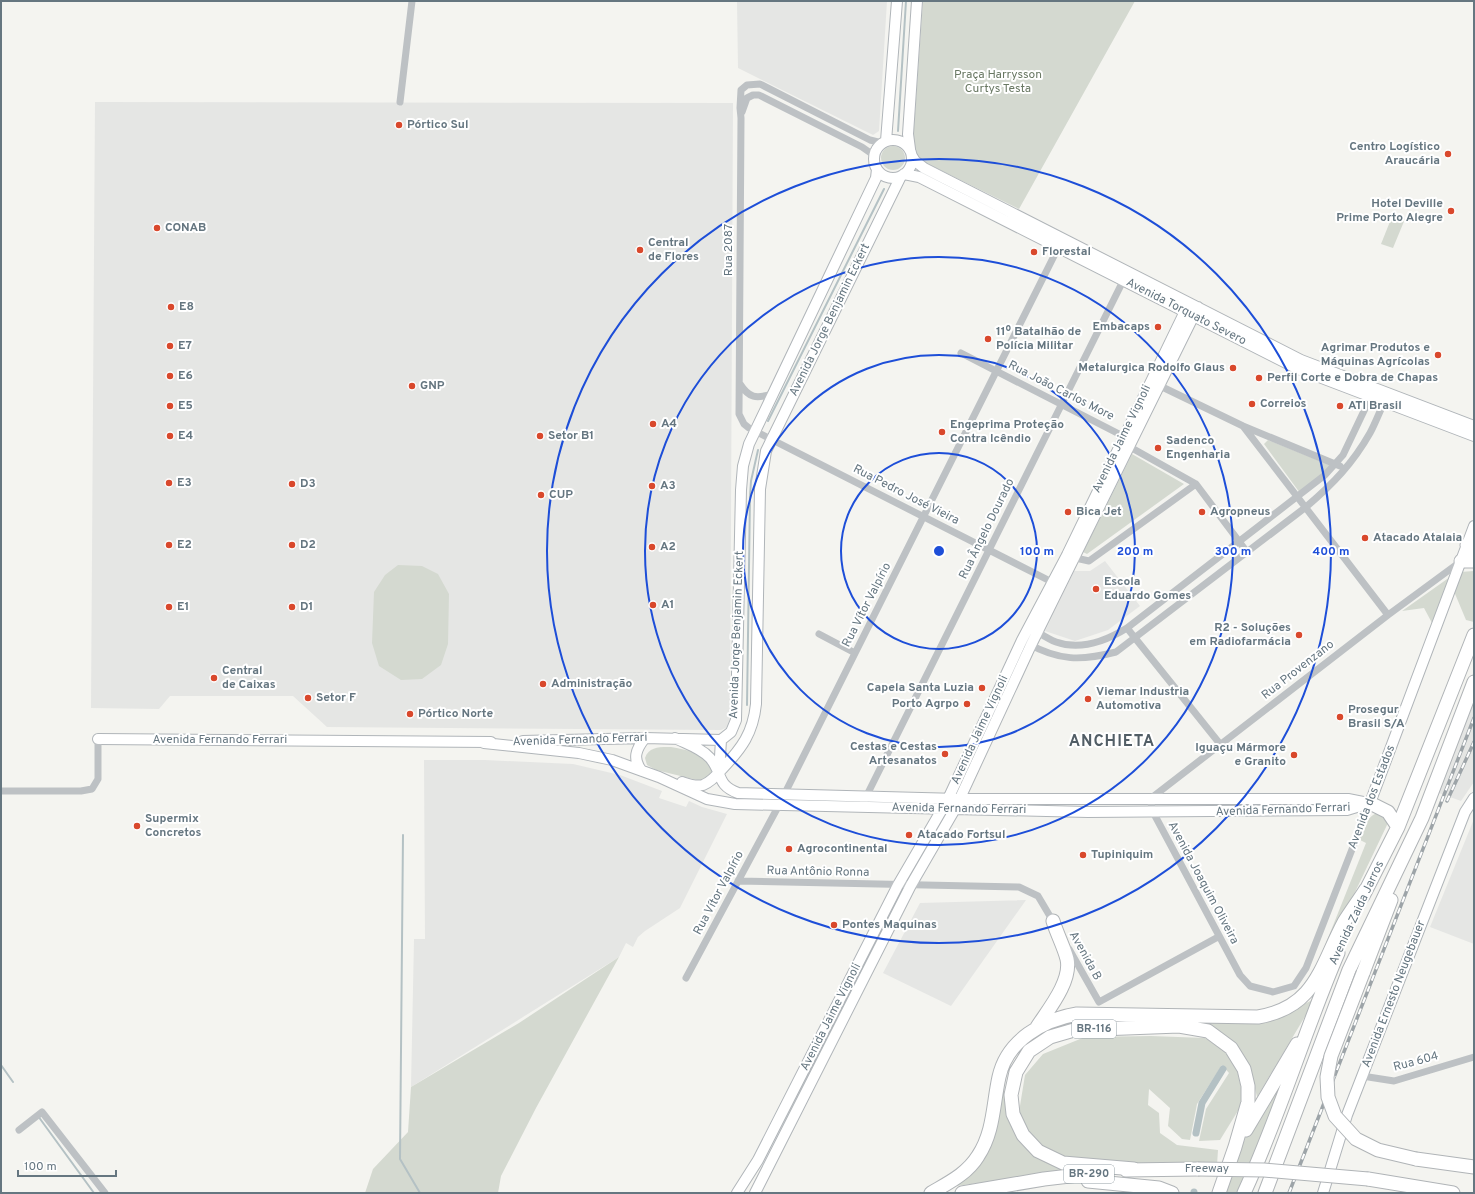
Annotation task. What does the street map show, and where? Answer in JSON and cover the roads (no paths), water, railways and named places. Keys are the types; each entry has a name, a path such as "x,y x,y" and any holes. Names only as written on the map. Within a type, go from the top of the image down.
{"highway":[{"name":"Avenida Zaida Jarros","path":"1244,1193 1268,1139 1328,976 1366,889 1398,827 1474,635"},
{"name":"Avenida Zaida Jarros","path":"1265,1193 1349,970 1422,818 1474,682"},
{"path":"1370,803 1388,812 1398,827"},
{"path":"1422,818 1331,1056 1326,1077 1328,1097 1335,1116 1356,1139 1378,1150 1420,1159 1474,1167"},
{"path":"930,1193 954,1180 977,1157 990,1130 999,1076 1003,1066 1019,1042 1037,1027 1056,1019 1077,1014 1258,1017 1273,1014 1288,1008 1304,996 1316,981 1345,921 1366,889"},
{"path":"1037,1027 1061,989 1067,971 1067,960 1053,921"},
{"path":"1235,1147 1313,1016"},
{"name":"BR-116","path":"1134,1169 1063,1163 1038,1151 1023,1135 1013,1114 1011,1095 1016,1072 1029,1051 1050,1037 1074,1030 1179,1026 1208,1031 1231,1048 1244,1069 1248,1102 1235,1147 1219,1193"},
{"path":"1420,1159 1451,1158 1474,1160"},
{"name":"Freeway","path":"962,1193 1044,1178 1134,1169 1264,1170 1368,1179 1452,1193"},
{"path":"1044,1178 1110,1182 1159,1188 1172,1193"},
{"path":"1413,1187 1437,1193"}],"street":[{"path":"400,102 412,1"},
{"path":"876,165 876,151 884,142 897,1"},
{"path":"741,118 747,98 752,95 759,95 862,147 872,154 876,165 888,177 902,175 911,166 911,152 908,134 916,1"},
{"name":"Rua 2087","path":"752,430 744,424 739,414 741,90 747,85 760,84 870,140 884,142"},
{"path":"884,142 897,140 902,142 911,152"},
{"name":"Avenida Torquato Severo","path":"911,152 915,161 924,168 1060,243"},
{"name":"Avenida Jorge Benjamin Eckert","path":"721,740 731,732 736,720 741,490 743,466 748,444 752,430 772,394 876,178 876,165"},
{"name":"Avenida Torquato Severo","path":"902,175 919,177 1060,243 1250,339 1387,398 1444,420 1474,436"},
{"name":"Avenida Jorge Benjamin Eckert","path":"659,777 694,786 703,785 719,773 746,741 754,720 756,704 760,489 766,451 902,175"},
{"name":"Rua Vítor Valpírio","path":"686,978 779,805 1060,243"},
{"name":"Rua Ângelo Dourado","path":"861,807 1126,276"},
{"name":"Avenida Jaime Vignoli","path":"737,1193 758,1160 898,885 948,799 1026,642 1130,446 1187,307"},
{"name":"Avenida Jaime Vignoli","path":"1033,630 1052,582 1070,557 1123,436 1196,312"},
{"name":"Rua João Carlos More","path":"961,353 1062,403 1123,436 1130,446 1196,484 1247,552"},
{"path":"740,383 745,392 755,397 772,394"},
{"path":"1155,384 1243,426 1345,469"},
{"path":"1033,630 1056,642 1072,645 1095,644 1109,639 1127,628 1325,475 1336,464 1358,427 1373,392"},
{"path":"1026,642 1050,654 1071,658 1096,657 1116,652 1306,507 1335,482 1371,432 1387,398"},
{"name":"Avenida Torquato Severo","path":"1444,420 1474,426"},
{"path":"1243,426 1299,496 1388,615"},
{"name":"Rua Pedro José Vieira","path":"752,430 1052,582"},
{"path":"1070,557 1088,561 1196,484"},
{"name":"Avenida dos Estados","path":"1240,975 1250,986 1273,992 1294,986 1306,968 1370,803 1432,635 1467,561 1474,526"},
{"name":"Rua Provenzano","path":"1150,799 1388,615 1467,561"},
{"path":"1127,628 1220,744"},
{"path":"819,634 855,653"},
{"name":"Avenida Jaime Vignoli","path":"755,1193 910,885 954,810 1026,642"},
{"path":"642,770 638,765 636,752 645,738"},
{"name":"Avenida Fernando Ferrari","path":"1,791 81,791 92,789 98,779 98,739 484,742 645,738 721,740"},
{"name":"Avenida Fernando Ferrari","path":"675,738 700,750 710,758 719,773 722,784 728,789 738,793 948,799 1348,799 1370,803"},
{"path":"719,773 721,740"},
{"name":"Avenida Fernando Ferrari","path":"484,742 579,753 612,760 642,770 707,798 735,804 954,810 1153,812 1347,810 1370,803"},
{"path":"866,796 881,807 884,807"},
{"name":"Avenida Ernesto Neugebauer","path":"1323,1193 1339,1138 1362,1076 1466,812 1474,798"},
{"path":"1088,799 1088,812"},
{"name":"Avenida Joaquim Oliveira","path":"1150,799 1153,812 1218,937 1240,975"},
{"name":"Rua Antônio Ronna","path":"738,881 910,885"},
{"name":"Avenida B","path":"910,885 1019,887 1038,896 1098,1002 1218,937"},
{"name":"Rua 604","path":"1362,1076 1394,1081 1474,1057"},
{"path":"784,1108 796,1114"},
{"path":"19,1130 42,1112 105,1193"}],"waterway":[{"path":"898,131 906,1"},
{"path":"768,421 884,189"},
{"path":"747,705 750,497 751,481 758,450"},
{"path":"403,835 400,1159 420,1193"},
{"path":"1,1065 13,1082"},
{"path":"1196,1133 1202,1103 1223,1069"},
{"path":"38,1116 94,1193"}],"railway":[{"path":"1289,1193 1474,718"},
{"path":"1447,801 1474,742"}],"place":[{"name":"Pórtico Sul","path":"399,125"},
{"name":"Centro Logístico Araucária","path":"1448,154"},
{"name":"Hotel Deville Prime Porto Alegre","path":"1451,211"},
{"name":"CONAB","path":"157,228"},
{"name":"Central de Flores","path":"640,250"},
{"name":"Florestal","path":"1034,252"},
{"name":"E8","path":"171,307"},
{"name":"Embacaps","path":"1158,327"},
{"name":"11º Batalhão de Polícia Militar","path":"988,339"},
{"name":"E7","path":"170,346"},
{"name":"Agrimar Produtos e Máquinas Agrícolas","path":"1438,355"},
{"name":"Metalurgica Rodolfo Glaus","path":"1233,368"},
{"name":"E6","path":"170,376"},
{"name":"Perfil Corte e Dobra de Chapas","path":"1259,378"},
{"name":"GNP","path":"412,386"},
{"name":"Correios","path":"1252,404"},
{"name":"E5","path":"170,406"},
{"name":"ATI Brasil","path":"1340,406"},
{"name":"A4","path":"653,424"},
{"name":"Engeprima Proteção Contra Icêndio","path":"942,432"},
{"name":"E4","path":"170,436"},
{"name":"Setor B1","path":"540,436"},
{"name":"Sadenco Engenharia","path":"1158,448"},
{"name":"E3","path":"169,483"},
{"name":"D3","path":"292,484"},
{"name":"A3","path":"652,486"},
{"name":"CUP","path":"541,495"},
{"name":"Bica Jet","path":"1068,512"},
{"name":"Agropneus","path":"1202,512"},
{"name":"Atacado Atalaia","path":"1365,538"},
{"name":"E2","path":"169,545"},
{"name":"D2","path":"292,545"},
{"name":"A2","path":"652,547"},
{"name":"Escola Eduardo Gomes","path":"1096,589"},
{"name":"A1","path":"653,605"},
{"name":"E1","path":"169,607"},
{"name":"D1","path":"292,607"},
{"name":"R2 - Soluções em Radiofarmácia","path":"1299,635"},
{"name":"Central de Caixas","path":"214,678"},
{"name":"Administração","path":"543,684"},
{"name":"Capela Santa Luzia","path":"982,688"},
{"name":"Setor F","path":"308,698"},
{"name":"Viemar Industria Automotiva","path":"1088,699"},
{"name":"Porto Agrpo","path":"967,704"},
{"name":"Pórtico Norte","path":"410,714"},
{"name":"Prosegur Brasil S/A","path":"1340,717"},
{"name":"Cestas e Cestas Artesanatos","path":"945,754"},
{"name":"Iguaçu Mármore e Granito","path":"1294,755"},
{"name":"Supermix Concretos","path":"137,826"},
{"name":"Atacado Fortsul","path":"909,835"},
{"name":"Agrocontinental","path":"789,849"},
{"name":"Tupiniquim","path":"1083,855"},
{"name":"Pontes Maquinas","path":"834,925"}],"district":[{"name":"ANCHIETA","path":"1112,742"}],"park label":[{"name":"Praça Harrysson Curtys Testa","path":"998,82"}]}
